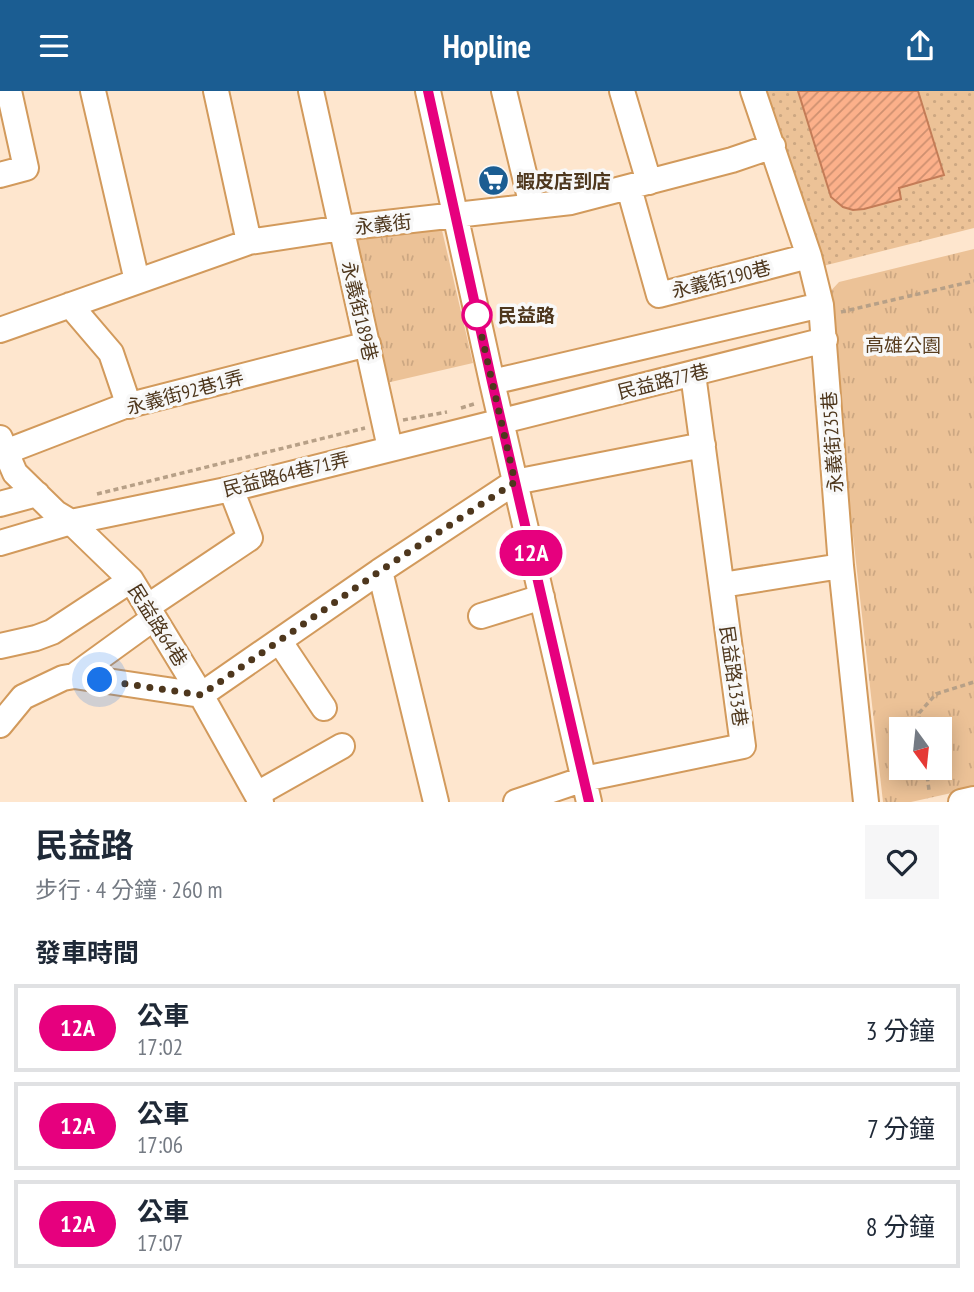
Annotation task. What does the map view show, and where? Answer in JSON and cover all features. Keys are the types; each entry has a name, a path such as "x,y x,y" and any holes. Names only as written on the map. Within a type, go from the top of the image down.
{"street":[{"path":"0,175 26,168 9,91"},
{"path":"93,91 137,281"},
{"path":"216,91 249,242"},
{"name":"永義街189巷","path":"311,91 390,448"},
{"path":"428,91 500,421 586,790"},
{"path":"504,91 532,206"},
{"path":"622,91 639,185"},
{"name":"永義街235巷","path":"753,91 809,257 821,305 841,566 866,802"},
{"name":"永義街","path":"0,330 249,242 342,228 571,202 733,160 773,146"},
{"name":"永義街190巷","path":"639,185 659,295 809,257"},
{"path":"70,305 111,353 129,406"},
{"path":"492,382 821,305"},
{"name":"民益路77巷","path":"500,421 825,340"},
{"name":"永義街92巷1弄","path":"2,448 129,406 368,345"},
{"name":"民益路133巷","path":"516,802 586,790 743,746 693,374"},
{"name":"民益路64巷71弄","path":"0,543 71,522 231,489 500,421"},
{"path":"342,746 259,798 201,695 380,571 515,482 703,445"},
{"name":"民益路64巷","path":"2,448 15,473 55,513 71,522 131,580 201,695"},
{"path":"74,676 250,538 231,489"},
{"path":"0,504 42,499"},
{"path":"722,585 841,566"},
{"path":"380,571 436,802"},
{"path":"0,646 52,632 131,580"},
{"path":"481,616 542,597"},
{"path":"280,642 324,708"},
{"name":"民益路64巷","path":"0,725 23,697 74,676 201,695"},
{"path":"961,802 974,799"}],"path":[{"path":"919,717 919,713 936,694 974,682"},
{"path":"928,781 929,790"}],"green space":[{"path":"758,91 974,91 974,228 815,268"},
{"path":"441,226 473,363 382,384 351,241"},
{"name":"高雄公園","path":"974,249 974,788 911,802 883,802 826,296 839,282"}],"building":[{"path":"798,91 918,91 944,175 899,188 901,199 864,209 843,207 831,197"}],"bus line":[{"name":"12A","path":"428,91 589,802"}],"place":[{"name":"蝦皮店到店","path":"493,181"},
{"name":"民益路","path":"477,315"}],"route":[{"path":"100,680 201,695 380,571 515,482 476,311 477,315"}]}
